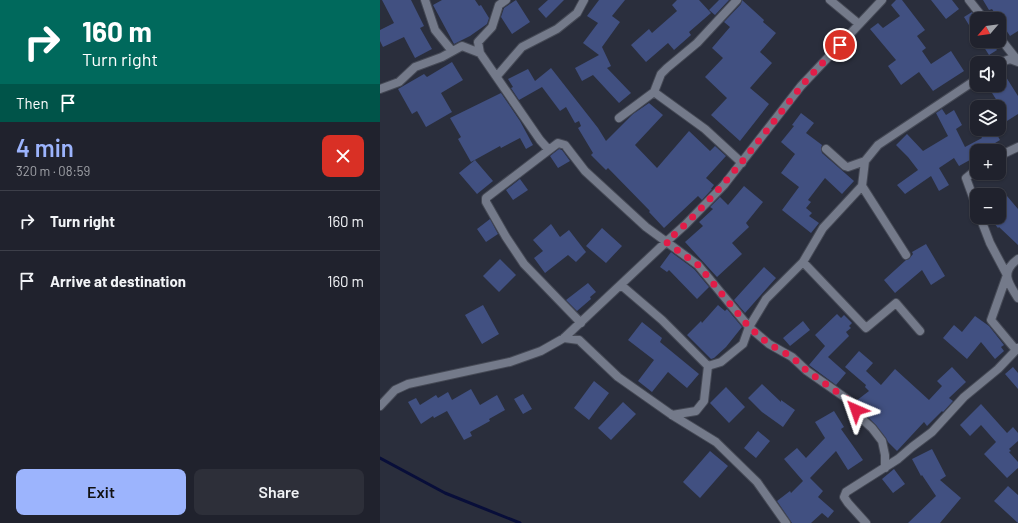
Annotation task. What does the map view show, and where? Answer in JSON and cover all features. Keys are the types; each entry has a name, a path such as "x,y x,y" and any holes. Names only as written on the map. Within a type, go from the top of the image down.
{"street":[{"path":"425,0 435,30 452,51"},
{"path":"506,0 499,5 492,27 478,42 480,53 540,140 548,149"},
{"path":"497,76 522,47 557,29 577,12 584,0"},
{"path":"619,118 654,92 661,74 698,43 737,0"},
{"path":"830,0 859,24"},
{"path":"380,406 395,390 408,384 510,362 541,351 564,338 686,225 724,185 802,86 882,0"},
{"path":"969,0 978,12"},
{"path":"380,89 399,82 415,67 442,57 462,46 480,53"},
{"path":"1006,46 1018,62"},
{"path":"1006,60 1010,59 1018,62"},
{"path":"826,149 848,167 865,161 878,145 970,84"},
{"path":"654,92 705,130 742,163"},
{"path":"581,323 524,264 506,237 486,202 486,198 548,149 558,143 565,145 585,171 646,227 698,265 749,327 769,344 792,357 807,371 850,401 862,419 872,428 882,441 885,455 885,468"},
{"path":"1006,153 1018,147"},
{"path":"708,366 721,362 743,344 749,327 766,299 803,262 823,228 862,186 865,161"},
{"path":"970,175 966,178 970,189"},
{"path":"862,186 906,255"},
{"path":"983,224 990,243 1007,275 1010,286 1018,298"},
{"path":"866,523 844,497 846,492 898,460 932,432 964,397 998,369 1017,349 991,320 1010,264 1018,259"},
{"path":"803,262 866,328 896,303 920,331"},
{"path":"621,285 662,320 708,366"},
{"path":"564,338 579,340 618,377 672,415 716,442 757,482 786,523"},
{"path":"672,415 696,411 704,401 708,366"}],"building":[{"path":"382,0 411,0 424,26 420,28 432,49 415,58 404,37 383,47 380,41 380,30 394,23"},
{"path":"442,0 475,0 479,6 481,5 489,18 487,24 470,36 454,44 433,5"},
{"path":"516,0 530,22 512,34 501,17 504,8"},
{"path":"548,0 564,0 546,18 538,9"},
{"path":"599,0 625,0 612,16 620,22 602,47 611,66 607,68 631,93 619,103 593,75 582,81 575,68 599,55 583,43 598,23 587,16"},
{"path":"677,0 699,0 711,13 689,32 691,35 674,50 668,43 646,62 631,45 649,29 652,33 677,11 672,5"},
{"path":"719,0 729,0 715,15 709,10"},
{"path":"742,0 776,33 760,52 772,63 750,88 769,104 740,141 711,115 727,98 705,77 723,58 712,48 730,27 724,22 741,4"},
{"path":"896,0 902,0 925,30 917,36 926,48 922,51 931,64 951,51 964,71 933,91 919,72 901,85 888,66 896,60 870,29 878,23 883,28 900,16 891,5"},
{"path":"931,0 952,0 959,9 946,19"},
{"path":"983,0 1018,0 1018,31 1010,36 1006,30 1006,12 994,12 992,9 989,10"},
{"path":"970,13 970,27 964,17"},
{"path":"984,48 996,48 997,50 989,55"},
{"path":"452,62 463,80 441,93 452,112 426,127 417,111 412,114 398,89 424,74 427,77"},
{"path":"551,68 598,128 606,141 633,114 649,103 663,115 635,145 657,168 689,131 710,151 715,146 726,156 706,178 714,185 712,189 702,200 698,196 664,228 649,212 650,211 608,168 606,170 591,155 593,153 578,128 581,126 579,121 575,123 566,107 560,111 542,87 519,100 511,88 513,87 508,79 528,69 535,81"},
{"path":"1006,77 1018,96 1018,114 1006,122 1006,100 996,100 991,92 1006,92"},
{"path":"501,93 520,121 533,145 526,149 520,138 501,148 500,146 471,162 458,139 461,137 450,118"},
{"path":"942,109 946,115 954,110 962,125 956,129 965,147 970,144 970,160 959,166 954,158 939,168 949,185 939,191 931,176 905,194 897,185 918,170 896,145 907,134 923,151 948,136 936,113"},
{"path":"801,113 814,123 806,133 822,145 822,153 854,181 842,194 825,178 808,200 811,202 806,208 812,213 809,216 819,223 811,233 782,210 799,187 781,173 795,154 781,142 794,126 792,125"},
{"path":"981,136 998,136 1000,140 993,144 971,144 982,138"},
{"path":"559,149 562,150 570,161 558,168 550,156"},
{"path":"475,160 493,181 477,194 459,173"},
{"path":"520,179 528,190 513,200 506,190"},
{"path":"744,186 763,202 746,223 749,227 732,243 742,254 717,277 685,242 703,226 699,222 713,209 710,207 720,197 728,205"},
{"path":"1007,196 1018,209 1018,245 995,224 1006,224"},
{"path":"490,219 498,234 486,242 477,229"},
{"path":"551,224 560,237 569,230 586,252 576,262 568,255 545,273 534,258 543,251 533,240"},
{"path":"602,228 622,246 606,263 586,246"},
{"path":"926,244 945,276 931,285 922,270 895,293 884,280 909,259 913,254 912,252"},
{"path":"671,252 694,269 709,287 697,299 669,270 667,272 660,267"},
{"path":"500,259 516,275 499,292 483,276"},
{"path":"764,267 776,278 745,313 734,300"},
{"path":"588,283 596,292 590,297 591,299 577,311 566,300"},
{"path":"483,305 499,334 482,344 465,315"},
{"path":"718,305 725,311 727,309 742,327 726,347 711,359 687,335 701,321 702,323"},
{"path":"837,314 841,318 844,315 852,323 849,326 851,328 846,332 849,336 828,357 846,373 836,385 809,365 825,346 815,335"},
{"path":"975,316 989,326 1004,345 1001,347 1004,351 995,359 981,342 967,359 943,338 954,325 962,332"},
{"path":"803,321 810,330 790,346 783,338"},
{"path":"642,322 662,338 660,342 699,374 687,388 668,372 652,392 638,381 654,360 628,340"},
{"path":"859,351 873,363 866,371 881,385 895,369 929,400 942,386 937,381 952,367 966,382 949,398 953,401 943,412 942,411 927,426 924,422 897,451 888,442 856,401 869,391 865,387 866,385 845,367"},
{"path":"1013,367 1018,373 1018,389 1005,374"},
{"path":"594,381 609,393 589,420 574,408"},
{"path":"762,384 781,402 781,400 795,410 783,427 762,412 748,398"},
{"path":"726,387 745,407 729,423 710,403"},
{"path":"471,389 480,405 497,395 505,410 489,419 490,421 470,432 472,436 464,440 447,411 434,418 433,416 421,424 408,402 416,398 420,405 436,395 438,398 448,392 452,400"},
{"path":"523,394 532,409 523,414 514,399"},
{"path":"623,402 636,414 611,440 598,428"},
{"path":"981,404 1007,433 1013,427 1018,433 1018,441 1009,449 1011,451 1009,452 1018,462 1018,468 1007,478 984,454 996,442 981,425 970,436 960,425"},
{"path":"834,411 844,427 841,429 863,460 848,470 836,451 810,478 823,491 818,497 834,511 828,518 822,513 811,523 792,523 777,501 790,491 791,493 803,481 784,459 797,448 806,458 825,438 815,422"},
{"path":"758,431 770,441 756,458 744,448"},
{"path":"932,449 946,476 940,480 961,498 940,523 908,523 936,496 922,475 921,476 912,459"},
{"path":"710,451 728,466 700,498 683,482"},
{"path":"894,469 905,484 893,493 882,479"},
{"path":"1008,486 1018,495 1018,523 994,501"}],"waterway":[{"path":"380,458 445,493 520,523"}],"route":[{"path":"840,45 802,86 724,185 686,225 666,242 698,265 749,327 769,344 792,357 807,371 850,401 856,410"}]}
